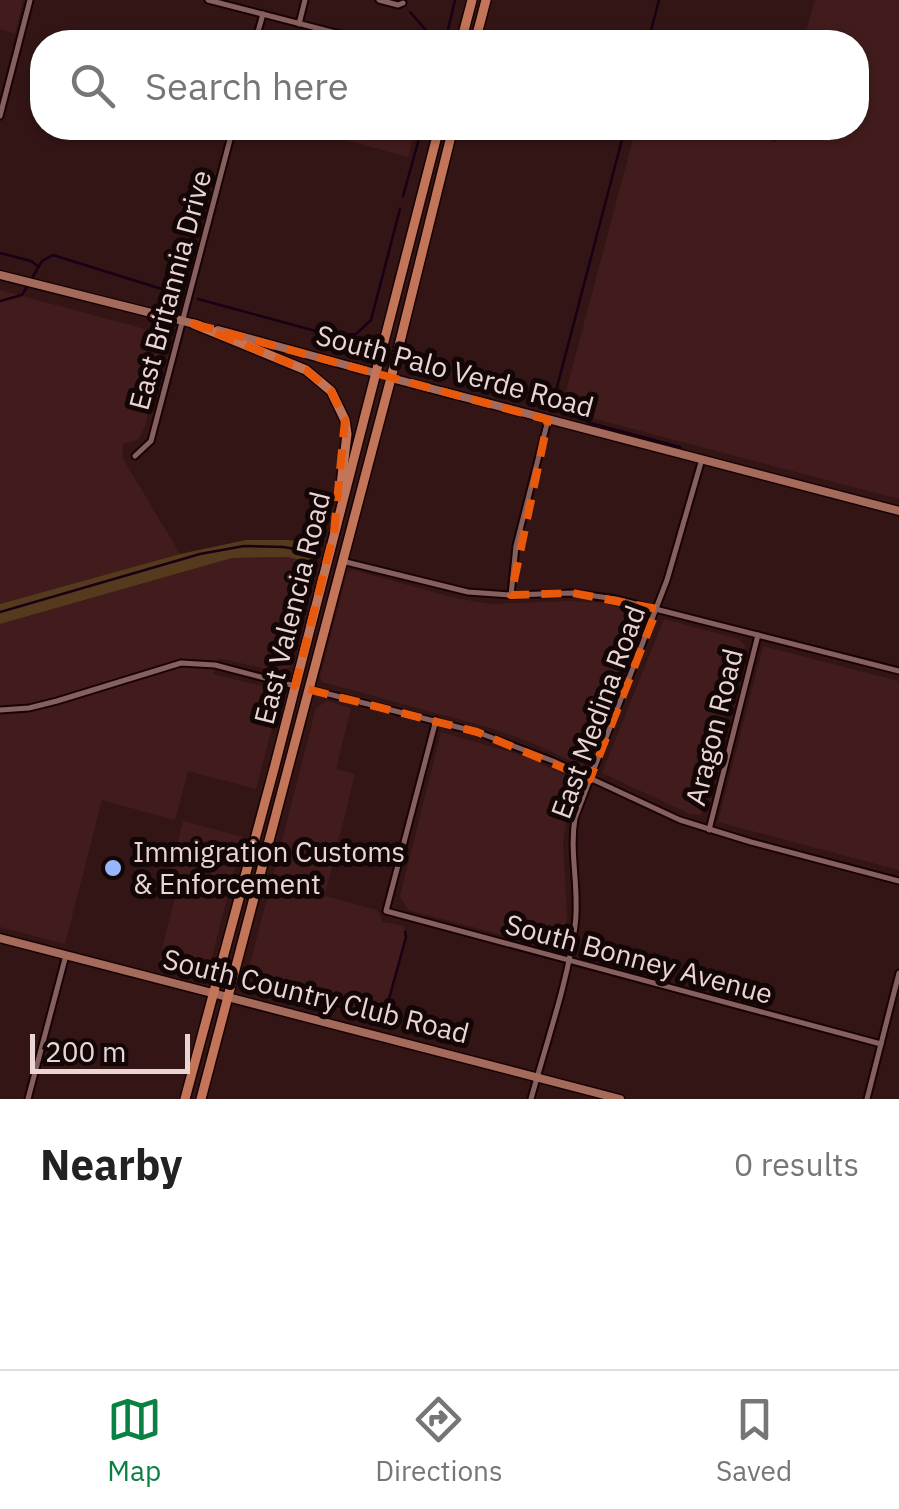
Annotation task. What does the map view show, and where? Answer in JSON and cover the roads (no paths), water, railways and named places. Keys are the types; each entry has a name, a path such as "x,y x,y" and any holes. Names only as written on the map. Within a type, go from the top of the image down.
{"main road":[{"path":"464,30 472,0"},
{"path":"478,30 486,0"},
{"name":"East Valencia Road","path":"184,1099 436,140"},
{"name":"East Valencia Road","path":"201,1099 449,140"},
{"path":"188,322 306,370 331,392 340,407 347,434 334,532"},
{"name":"South Palo Verde Road","path":"375,373 390,378"},
{"path":"295,686 309,689"}],"street":[{"path":"0,116 30,0"},
{"path":"208,0 323,30"},
{"path":"299,24 305,0"},
{"path":"379,0 405,3"},
{"path":"259,30 263,14"},
{"name":"East Britannia Drive","path":"135,456 150,441 188,322 230,140"},
{"name":"South Palo Verde Road","path":"0,275 375,373"},
{"name":"South Palo Verde Road","path":"390,378 899,510"},
{"path":"511,595 516,546 548,420"},
{"name":"East Medina Road","path":"531,1099 576,925 572,858 579,804 657,609 702,458"},
{"path":"342,561 468,592 573,592 616,598 899,671"},
{"name":"Aragon Road","path":"709,830 758,635"},
{"path":"0,710 57,701 181,663 215,665 295,686"},
{"path":"309,689 436,720 514,745 650,808 709,830 899,881"},
{"name":"South Bonney Avenue","path":"436,720 386,911 881,1044"},
{"name":"South Country Club Road","path":"0,938 620,1099"},
{"path":"28,1099 66,955"},
{"path":"867,1099 899,973"}],"waterway":[{"path":"448,30 455,0"},
{"path":"651,30 659,0"},
{"path":"410,12 426,30"},
{"path":"403,196 419,140"},
{"path":"551,410 622,140"},
{"path":"198,299 334,336 356,334 371,320 400,209"},
{"path":"0,253 39,267"},
{"path":"0,301 22,295 42,261 53,255 181,295"},
{"path":"554,400 566,413"},
{"path":"577,415 590,423 680,447"},
{"path":"0,612 200,554 244,546 315,552"},
{"path":"355,1012 384,1017 405,932"},
{"path":"302,995 341,1007"}],"place":[{"name":"Immigration Customs & Enforcement","path":"113,868"}]}
